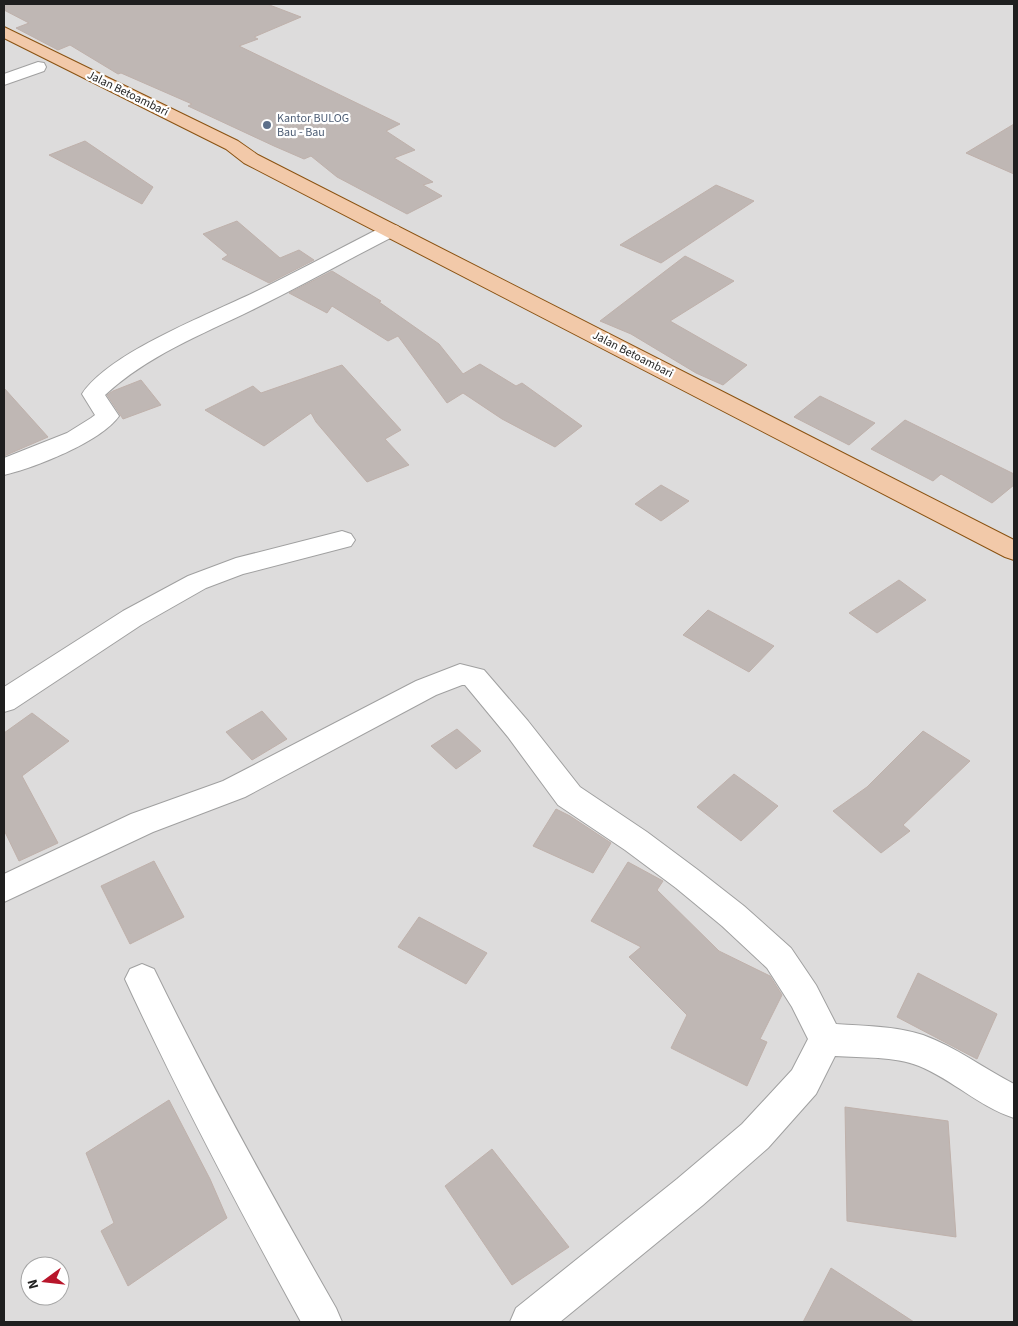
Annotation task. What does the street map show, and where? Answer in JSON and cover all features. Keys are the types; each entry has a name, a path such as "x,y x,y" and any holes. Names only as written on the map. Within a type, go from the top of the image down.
{"main road":[{"name":"Jalan Betoambari","path":"4,32 216,136 251,159 1014,551"},
{"name":"Jalan Betoambari","path":"4,48 38,67 215,151 251,159"}],"street":[{"path":"4,80 38,67"},
{"path":"4,467 81,435 103,423 108,416 95,400 93,394 121,370 175,340 391,230"},
{"path":"4,701 132,618 197,582 236,568 342,540"},
{"path":"4,889 142,823 234,788 426,688 460,674 474,678 518,729 569,796 636,841 687,879 733,916 780,958 804,996 826,1039"},
{"path":"142,979 183,1066 322,1322"},
{"path":"826,1039 893,1045 923,1052 999,1096 1014,1101"},
{"path":"530,1322 690,1192 755,1136 804,1082 826,1039"}],"shaded area":[{"path":"4,4 1014,4 1014,1322 4,1322"}],"building":[{"path":"4,4 267,4 301,17 254,37 258,39 239,46 400,124 386,131 415,150 394,158 433,182 423,185 442,196 407,214 337,177 311,156 304,159 274,146 188,106 192,104 121,73 118,74 70,45 58,50 16,28 29,23 4,10"},
{"path":"1014,124 1014,174 966,153"},
{"path":"85,141 153,187 142,204 49,155"},
{"path":"716,185 754,201 661,263 620,245"},
{"path":"237,221 280,258 299,250 314,260 269,283 222,259 228,255 203,234"},
{"path":"685,256 734,281 670,321 747,365 723,385 696,373 631,334 600,321"},
{"path":"332,271 381,301 379,302 439,344 463,374 480,364 516,386 522,383 582,426 555,447 502,419 463,393 447,403 398,336 388,341 332,306 327,313 289,293"},
{"path":"342,365 401,430 385,439 409,465 367,482 316,422 311,413 264,446 205,410 253,386 261,393"},
{"path":"141,380 161,405 123,419 107,395"},
{"path":"4,388 48,437 4,456"},
{"path":"820,396 875,423 849,445 794,417"},
{"path":"905,420 1014,474 1014,485 992,503 941,474 933,481 871,449"},
{"path":"661,485 689,501 661,521 635,504"},
{"path":"899,580 926,600 877,633 849,613"},
{"path":"708,610 774,646 749,672 683,635"},
{"path":"262,711 287,739 252,760 226,732"},
{"path":"32,713 69,741 22,776 58,843 19,861 4,830 4,733"},
{"path":"457,729 481,751 456,769 431,746"},
{"path":"923,731 970,761 903,825 910,831 881,853 833,811 867,787"},
{"path":"734,774 778,806 741,841 697,807"},
{"path":"556,809 611,843 593,873 533,846"},
{"path":"154,861 184,917 130,944 101,886"},
{"path":"628,862 663,881 657,890 719,951 770,976 782,995 760,1039 767,1042 747,1086 671,1048 687,1015 629,957 641,947 591,921"},
{"path":"419,917 487,953 466,984 398,947"},
{"path":"918,973 997,1014 977,1059 897,1017"},
{"path":"169,1100 210,1179 227,1218 128,1286 101,1231 114,1223 86,1153"},
{"path":"845,1107 948,1121 956,1237 847,1221"},
{"path":"492,1149 569,1247 512,1285 445,1186"},
{"path":"831,1268 914,1322 803,1322"}],"place":[{"name":"Kantor BULOG Bau - Bau","path":"267,125"}]}
